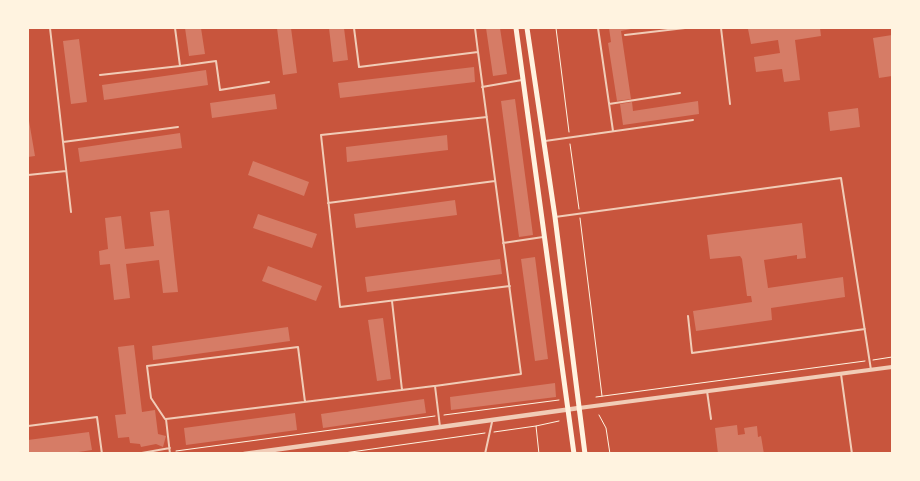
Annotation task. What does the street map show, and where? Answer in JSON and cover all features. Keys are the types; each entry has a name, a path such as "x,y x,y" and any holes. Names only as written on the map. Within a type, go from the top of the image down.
{"main road":[{"path":"516,28 574,454"},
{"path":"527,28 555,217 585,454"}],"street":[{"path":"244,454 892,367"}],"lane":[{"path":"50,28 71,212"},
{"path":"175,28 180,66"},
{"path":"354,28 359,67 478,52"},
{"path":"166,419 521,374 475,28"},
{"path":"598,28 613,131"},
{"path":"625,35 685,28"},
{"path":"721,28 730,104"},
{"path":"100,75 216,61 220,90 269,82"},
{"path":"482,87 523,80"},
{"path":"609,104 680,93"},
{"path":"487,117 321,135 340,307 510,286"},
{"path":"544,141 693,120"},
{"path":"63,142 178,127"},
{"path":"28,175 66,171"},
{"path":"555,217 841,178 871,370"},
{"path":"328,203 495,181"},
{"path":"503,243 544,237"},
{"path":"392,300 402,390"},
{"path":"688,316 692,353 864,329"},
{"path":"136,454 170,451 166,419 151,398 147,366 298,347 305,402"},
{"path":"841,374 852,454"},
{"path":"435,386 440,427"},
{"path":"707,391 711,419"},
{"path":"28,426 97,417 102,454"},
{"path":"485,454 492,420"}],"path":[{"path":"596,397 892,357"},
{"path":"170,451 559,400"},
{"path":"599,415 606,428 610,454"},
{"path":"336,454 536,426 559,421"},
{"path":"536,426 539,454"}],"building":[{"path":"185,28 201,28 205,54 189,56"},
{"path":"277,28 291,28 297,73 283,75"},
{"path":"329,28 344,28 348,60 333,62"},
{"path":"486,28 500,28 507,74 493,76"},
{"path":"609,28 636,28 621,31 631,99 617,101 608,43 611,42"},
{"path":"820,28 821,36 795,40 800,80 784,82 782,69 756,72 754,57 780,53 778,40 751,44 748,29"},
{"path":"892,35 892,76 879,78 873,38"},
{"path":"79,39 87,102 71,104 63,41"},
{"path":"474,67 475,82 340,98 338,83"},
{"path":"206,70 208,85 104,100 102,85"},
{"path":"275,94 277,109 212,118 210,103"},
{"path":"515,99 533,235 519,237 501,101"},
{"path":"698,101 699,114 623,125 620,104 632,102 633,111"},
{"path":"858,108 860,127 830,131 828,112"},
{"path":"28,115 35,156 28,157"},
{"path":"180,133 182,148 80,162 78,148"},
{"path":"447,135 448,150 347,162 346,147"},
{"path":"253,161 309,182 304,196 248,175"},
{"path":"455,200 457,215 356,228 354,214"},
{"path":"169,210 178,292 163,293 159,260 126,264 130,298 114,300 110,264 100,265 99,251 108,249 105,218 121,216 125,249 154,246 150,212"},
{"path":"258,214 317,234 312,248 253,228"},
{"path":"802,223 806,258 797,259 797,255 764,260 768,288 843,277 845,297 771,308 772,320 696,331 693,311 752,302 751,296 747,296 740,256 710,259 707,235"},
{"path":"535,257 548,359 535,361 521,259"},
{"path":"500,259 502,274 367,292 365,277"},
{"path":"268,266 322,286 316,301 262,281"},
{"path":"383,318 391,379 377,381 368,320"},
{"path":"288,327 290,341 153,360 152,346"},
{"path":"134,345 142,412 155,410 158,434 166,436 163,447 156,444 141,447 140,444 130,443 129,437 118,438 115,415 126,414 118,347"},
{"path":"555,383 556,397 451,410 450,397"},
{"path":"424,399 426,413 323,428 321,414"},
{"path":"295,413 297,430 186,445 184,428"},
{"path":"737,425 738,435 745,434 744,428 757,426 758,437 761,436 764,454 718,454 715,428"},
{"path":"89,432 92,450 65,454 28,454 28,440"}]}
